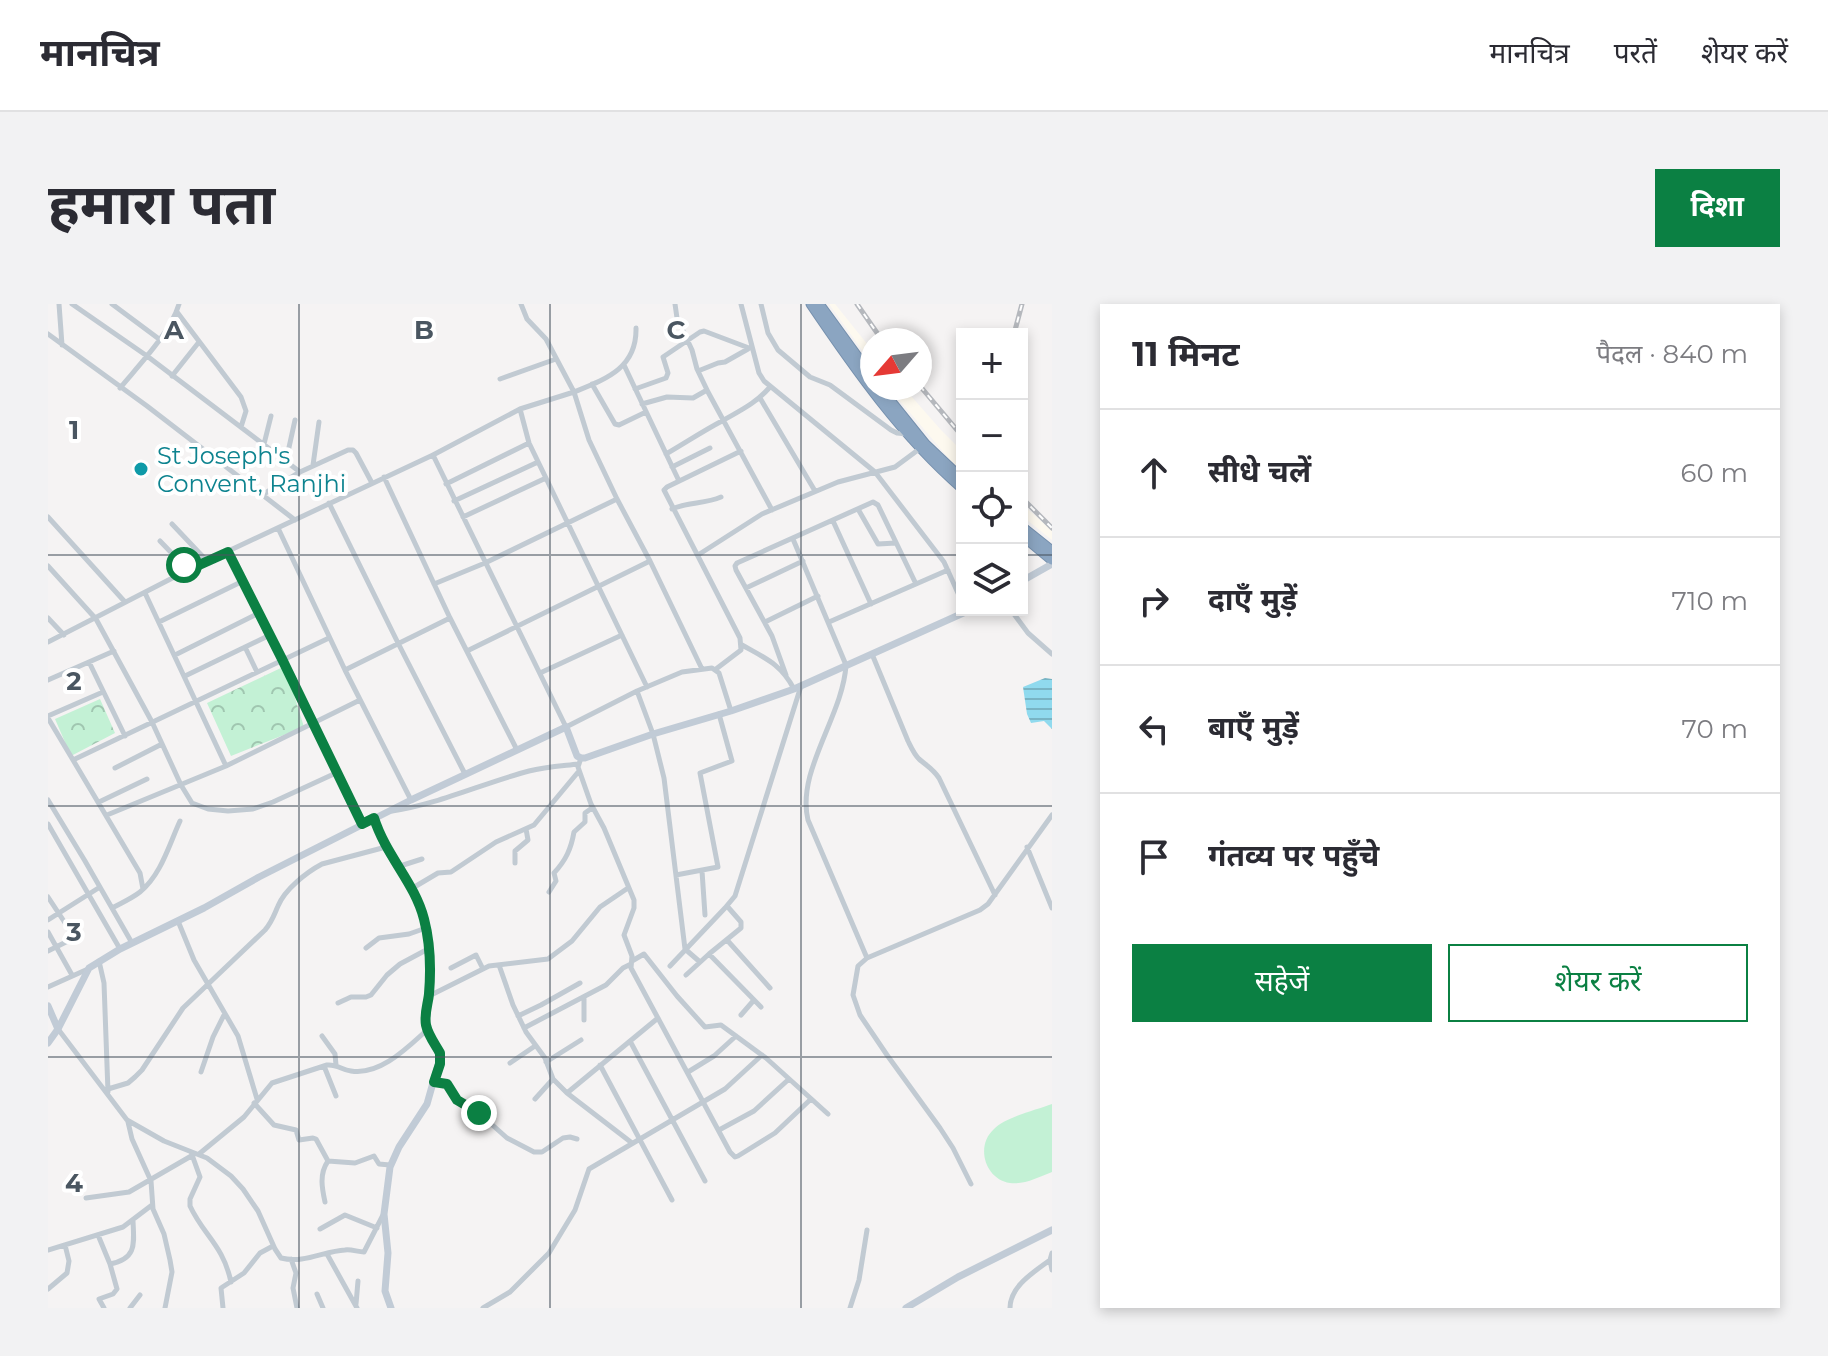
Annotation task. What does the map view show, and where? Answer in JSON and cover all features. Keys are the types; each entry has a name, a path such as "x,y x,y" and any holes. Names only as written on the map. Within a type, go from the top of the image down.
{"highway":[{"path":"811,304 908,434 956,474"},
{"path":"819,304 860,360"},
{"path":"889,400 923,446 956,482"},
{"path":"1028,532 1052,551"},
{"path":"1028,540 1052,562"}],"street":[{"path":"59,304 62,345"},
{"path":"72,304 147,356 300,472"},
{"path":"112,304 159,339"},
{"path":"521,304 526,316 546,339 574,392 589,440 702,669"},
{"path":"675,304 677,318 698,371 772,510"},
{"path":"741,304 759,373 770,387 875,472 929,541 956,588"},
{"path":"761,304 768,333 778,350 804,372 830,385 891,430 908,434"},
{"path":"120,388 159,339 177,307 244,403 246,411 241,427"},
{"path":"48,642 188,570 433,455 520,409 592,384 624,365 631,357 637,343 636,328"},
{"path":"635,389 666,378 668,373 663,357 702,331 750,347"},
{"path":"48,334 295,520"},
{"path":"172,376 199,342"},
{"path":"698,371 725,362 750,347"},
{"path":"500,379 556,359"},
{"path":"624,365 679,481"},
{"path":"592,384 615,424 646,412"},
{"path":"666,454 740,413 770,387"},
{"path":"642,404 667,397 693,398 707,390"},
{"path":"760,398 815,491"},
{"path":"520,409 529,443 647,687"},
{"path":"264,444 271,416"},
{"path":"286,461 295,420"},
{"path":"313,466 319,422"},
{"path":"446,484 529,443"},
{"path":"698,555 772,510 838,482 895,467 923,446"},
{"path":"672,467 710,448"},
{"path":"262,495 300,472 353,450 372,483"},
{"path":"741,451 664,490 742,645 773,663 798,687"},
{"path":"433,455 566,727 592,808 635,905 624,935 632,956 633,971 730,1152 738,1156 775,1133 811,1099"},
{"path":"454,501 538,462"},
{"path":"384,477 450,618 518,751"},
{"path":"463,517 546,478"},
{"path":"672,509 721,497"},
{"path":"434,584 485,563 617,499"},
{"path":"786,675 772,636 735,566 876,502 916,584"},
{"path":"329,503 465,774"},
{"path":"858,509 878,544 896,543"},
{"path":"48,517 126,602"},
{"path":"833,521 871,604"},
{"path":"172,524 207,561"},
{"path":"278,528 329,638 411,800"},
{"path":"793,539 846,665 843,687 809,778 805,810 867,958"},
{"path":"160,541 188,570"},
{"path":"228,552 362,824"},
{"path":"467,651 650,561"},
{"path":"746,588 803,561"},
{"path":"1028,577 1052,562"},
{"path":"48,566 96,619 192,803 199,807 242,811 262,806 336,773"},
{"path":"829,622 948,570"},
{"path":"159,622 243,581"},
{"path":"145,593 226,766"},
{"path":"765,622 818,596"},
{"path":"175,655 259,613"},
{"path":"387,812 529,771 579,764 653,734 798,687 957,616"},
{"path":"1015,616 1028,633 1052,654"},
{"path":"48,618 64,635"},
{"path":"345,670 450,618"},
{"path":"185,676 270,635"},
{"path":"540,673 622,635"},
{"path":"73,760 329,638"},
{"path":"48,987 362,824 637,691 682,672 716,669 737,654 742,645"},
{"path":"245,647 257,672"},
{"path":"48,680 114,651"},
{"path":"872,654 908,741 914,752 939,778 995,895"},
{"path":"89,662 125,736"},
{"path":"716,669 731,711"},
{"path":"670,966 735,896 798,687"},
{"path":"637,691 653,734 664,778 685,949 700,962"},
{"path":"103,692 48,717 140,873 143,889"},
{"path":"107,815 226,766 360,700"},
{"path":"676,875 716,868 718,865 700,773 732,761 719,714"},
{"path":"115,768 162,744"},
{"path":"411,889 438,873 451,872 489,845 538,821 579,764"},
{"path":"99,802 147,779"},
{"path":"48,800 132,943"},
{"path":"549,892 556,881 554,873 566,859 572,845 574,832 585,822 585,813 592,808"},
{"path":"56,814 48,821 120,949"},
{"path":"971,1184 940,1128 860,1015 853,995 858,966 867,958 980,910 995,895 1052,815"},
{"path":"374,818 386,847 420,905 429,948 427,1030 440,1053 440,1064 427,1104 391,1165 384,1214 388,1253 385,1291 391,1308"},
{"path":"112,908 151,882 180,821"},
{"path":"515,863 515,851 528,840 526,829"},
{"path":"59,843 71,837"},
{"path":"108,1089 128,1083 142,1070 183,1008 265,930 281,900 315,868 330,861 386,847"},
{"path":"1027,847 1052,908"},
{"path":"73,866 84,859"},
{"path":"397,867 422,859"},
{"path":"702,871 705,915"},
{"path":"48,920 100,887"},
{"path":"429,997 483,969 552,957 572,941 600,907 628,888"},
{"path":"48,897 73,935 70,940 48,951"},
{"path":"686,975 741,928 742,925 727,906"},
{"path":"178,921 194,960 238,1036 256,1102 274,1125 296,1130 299,1140 316,1139 328,1161"},
{"path":"366,948 377,939 426,928"},
{"path":"48,932 72,975"},
{"path":"727,940 770,988"},
{"path":"338,1003 351,997 371,995 400,964 429,948"},
{"path":"524,1028 606,985 619,971 644,954 705,1027 719,1024 736,1036 828,1114"},
{"path":"709,954 761,1007"},
{"path":"451,968 476,955 483,969"},
{"path":"99,961 104,983 108,1097"},
{"path":"499,965 518,1016 553,1079 632,1143"},
{"path":"48,1043 54,1027 89,968"},
{"path":"518,1016 580,983"},
{"path":"584,998 584,1020"},
{"path":"741,1015 754,1000"},
{"path":"48,1006 54,1027 127,1120 164,1141 220,1166 243,1189 258,1211 281,1258 346,1249 364,1252 384,1214"},
{"path":"201,1072 224,1014"},
{"path":"567,1093 658,1018"},
{"path":"86,1198 124,1194 151,1181 244,1117 272,1083 324,1066 336,1065 351,1072 373,1069 399,1054 427,1030"},
{"path":"322,1036 335,1054 336,1065"},
{"path":"688,1072 714,1056 736,1036"},
{"path":"546,1062 581,1040"},
{"path":"630,1041 705,1181"},
{"path":"510,1063 535,1046"},
{"path":"483,1308 510,1292 549,1253 575,1210 589,1169 733,1082 762,1055"},
{"path":"600,1065 672,1200"},
{"path":"324,1066 336,1096"},
{"path":"535,1099 553,1079"},
{"path":"719,1130 754,1111 789,1079"},
{"path":"434,1082 447,1084 457,1100 479,1113 507,1138 534,1152 542,1152 566,1137 577,1139"},
{"path":"127,1120 151,1181 152,1205 170,1260 172,1272 165,1308"},
{"path":"194,1154 200,1177 190,1206 220,1250 231,1282"},
{"path":"328,1161 355,1163 374,1156 379,1164 391,1165"},
{"path":"325,1202 321,1179 328,1161"},
{"path":"48,1250 117,1230 152,1205"},
{"path":"320,1229 345,1215 377,1228"},
{"path":"110,1264 122,1261 130,1254 134,1244 133,1221"},
{"path":"850,1308 859,1280 867,1230"},
{"path":"906,1308 958,1277 1052,1230"},
{"path":"98,1235 117,1289 113,1294 99,1299 104,1308"},
{"path":"48,1289 67,1273 69,1261 65,1245"},
{"path":"223,1308 221,1288 244,1273 257,1255 273,1246"},
{"path":"1052,1253 1052,1270"},
{"path":"327,1254 357,1307"},
{"path":"291,1259 296,1273 293,1288 297,1308"},
{"path":"1010,1308 1014,1292 1050,1260"},
{"path":"357,1307 358,1281"},
{"path":"317,1294 323,1308"},
{"path":"130,1308 140,1295"}],"shaded area":[{"path":"829,304 835,304 860,335 860,347"},
{"path":"899,400 915,400 956,445 956,465"},
{"path":"1028,509 1052,531 1052,540 1028,521"}],"green space":[{"path":"285,666 304,727 231,756 207,703"},
{"path":"100,699 115,733 71,756 55,719"},
{"path":"1052,1104 1052,1172 1015,1183 994,1175 984,1153 988,1136 1006,1121"}],"water":[{"path":"1045,678 1052,679 1052,729 1044,721 1031,723 1023,687"}],"railway":[{"path":"857,304 874,328"},
{"path":"1016,328 1022,304"},
{"path":"932,400 956,429"},
{"path":"1028,504 1052,528"}],"place":[{"name":"St Joseph's Convent, Ranjhi","path":"141,469"}],"route":[{"path":"184,565 188,570 228,552 362,824 374,818 384,845 417,898 424,919 429,960 426,1024 440,1053 434,1082 447,1084 457,1100 479,1113"}]}
